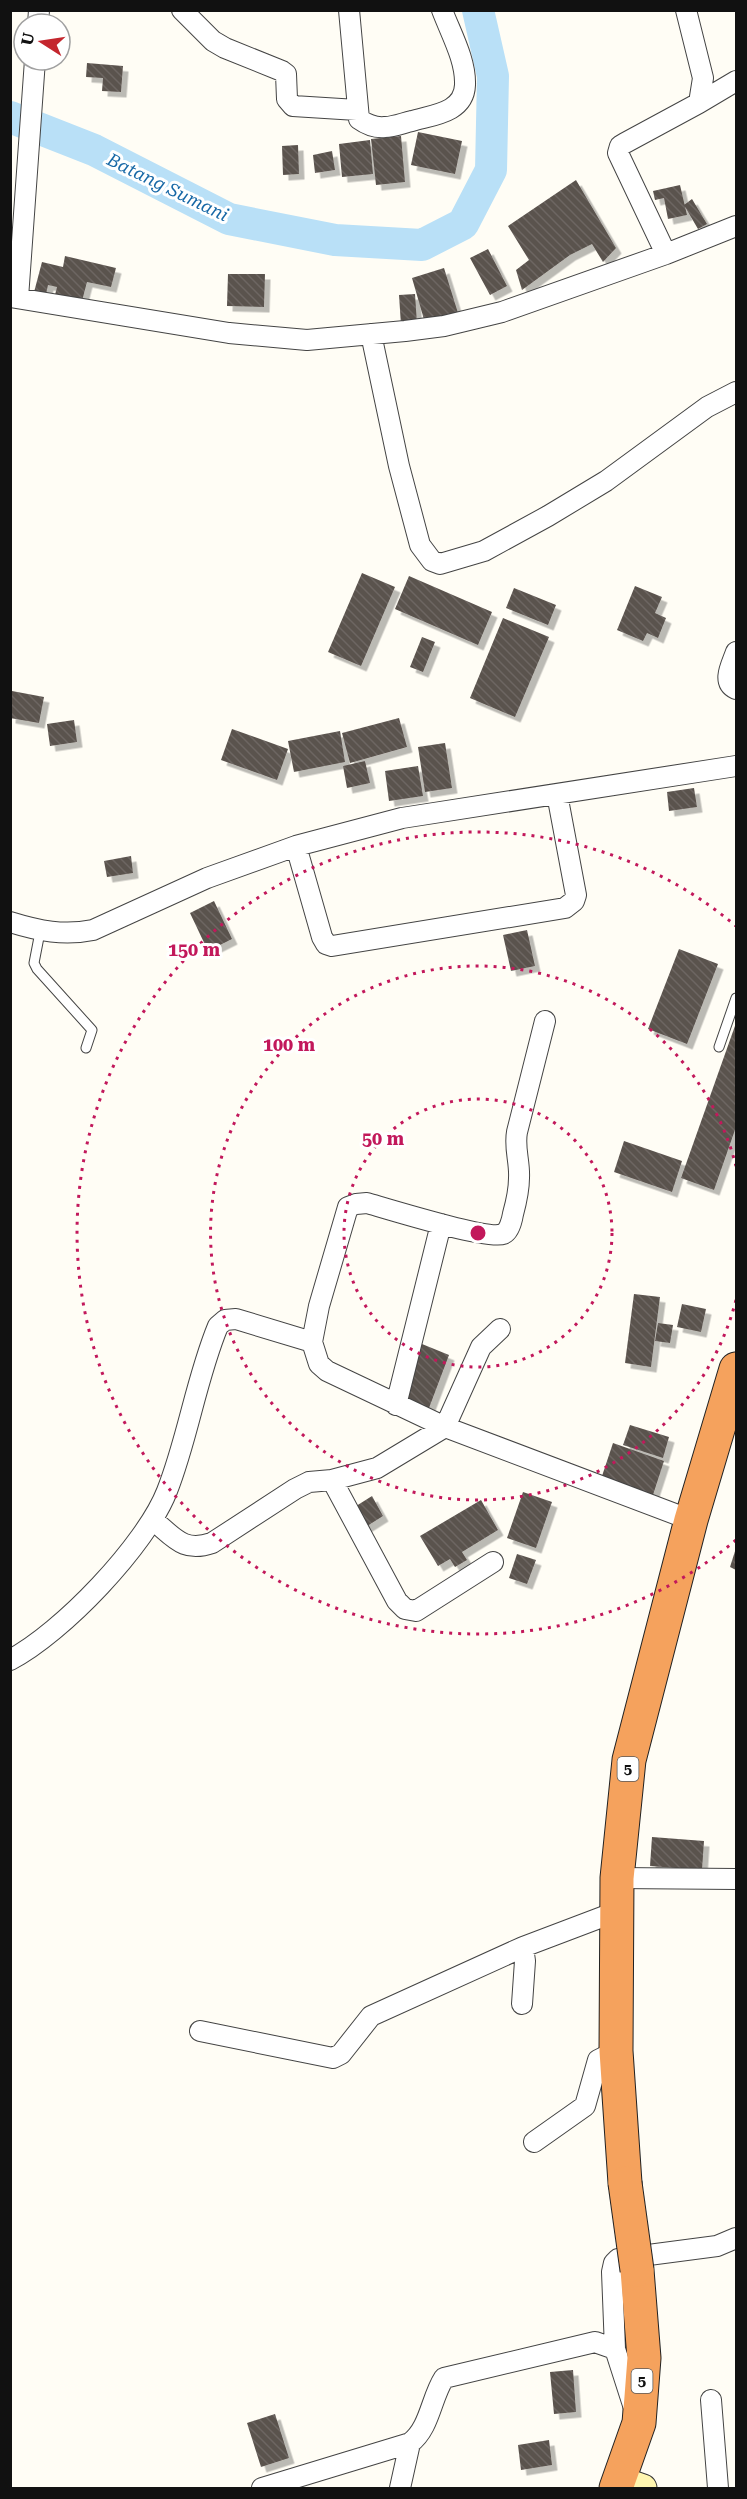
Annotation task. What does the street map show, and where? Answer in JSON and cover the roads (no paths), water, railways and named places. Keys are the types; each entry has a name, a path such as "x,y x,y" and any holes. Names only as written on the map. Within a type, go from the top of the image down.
{"highway":[{"name":"5","path":"626,2486 639,2423 644,2358 637,2270 625,2183 616,2051 617,1878 629,1760 691,1520 736,1369"}],"street":[{"path":"182,10 213,40 225,48 286,74 287,99 293,106 357,110"},
{"path":"350,10 359,119 366,124 385,127 444,112 459,102 465,85 461,61 442,10"},
{"path":"686,10 703,78 699,103"},
{"path":"34,72 14,297 229,333 307,340 371,334 444,326 502,312 666,255 736,226"},
{"path":"666,255 618,153 620,146 736,81"},
{"path":"371,334 399,466 420,545 432,561 440,564 484,552 548,516 606,481 706,406 736,392"},
{"path":"736,652 728,681 730,686 736,689"},
{"path":"10,922 40,932 75,934 93,930 207,878 296,846 402,818 736,766"},
{"path":"296,846 322,937 326,944 332,946 565,908 574,901 576,894 557,794"},
{"path":"545,1021 517,1132 515,1148 519,1177 513,1215 506,1232 502,1235 492,1235 441,1224 367,1203 348,1207 319,1306 312,1342 319,1364 327,1371 396,1405 445,1427 691,1520"},
{"path":"396,1405 441,1224"},
{"path":"10,1660 29,1649 72,1614 98,1588 153,1520 170,1482 218,1326 225,1320 236,1319 312,1342"},
{"path":"153,1520 180,1542 188,1546 203,1546 212,1543 309,1482 332,1480 377,1468 445,1427 481,1347 500,1329"},
{"path":"332,1480 397,1601 405,1609 416,1611 493,1562"},
{"path":"617,1878 736,1879"},
{"path":"200,2031 333,2058 341,2054 371,2016 523,1947 618,1911"},
{"path":"522,2004 525,1961 523,1947"},
{"path":"534,2142 585,2106 598,2060 616,2051"},
{"path":"639,2423 615,2349 612,2272 614,2263 618,2259 717,2246 736,2238"},
{"path":"262,2488 411,2443 423,2429 437,2390 444,2378 595,2342 615,2349"},
{"path":"711,2400 718,2488"},
{"path":"400,2488 411,2443"}],"lane":[{"path":"40,932 34,963 41,975 92,1030 86,1048"},
{"path":"719,1047 736,998"}],"waterway":[{"name":"Batang Sumani","path":"10,117 94,150 229,219 335,240 422,245 463,224 491,170 493,76 478,10"}]}
